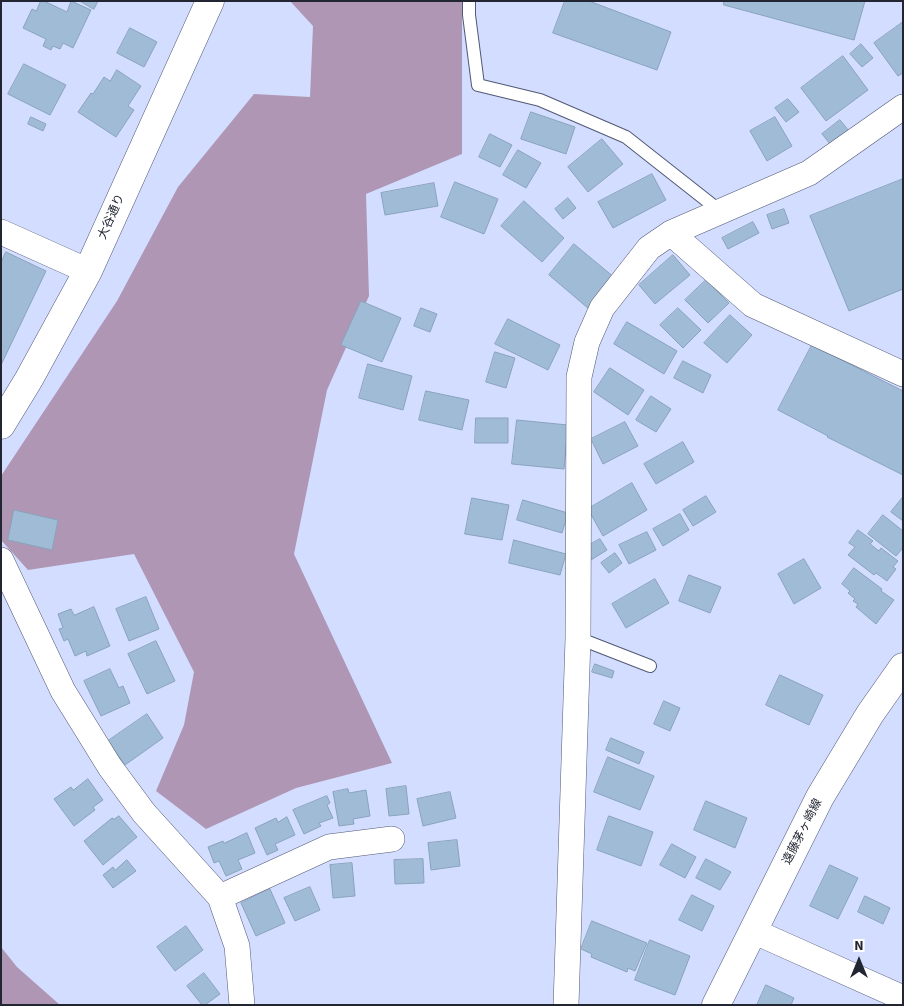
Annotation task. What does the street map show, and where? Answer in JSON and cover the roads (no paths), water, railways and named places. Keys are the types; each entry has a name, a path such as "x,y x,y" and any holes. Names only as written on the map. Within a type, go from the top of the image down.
{"street":[{"name":"大谷通り","path":"1,425 29,379 88,271 210,1"},
{"path":"566,1005 578,638 579,377 587,342 602,308 649,248 671,233 809,173 903,108"},
{"path":"1,232 88,271"},
{"path":"671,233 753,305 903,374"},
{"path":"1,560 63,691 110,767 144,813 220,896 237,946 242,1005"},
{"name":"遠藤茅ヶ崎線","path":"716,1005 820,797 870,714 903,667"},
{"path":"220,896 329,847 392,839"},
{"path":"753,931 903,998 900,1005"}],"lane":[{"path":"469,1 478,85 540,100 626,137 720,211"},
{"path":"578,638 650,666"}]}
